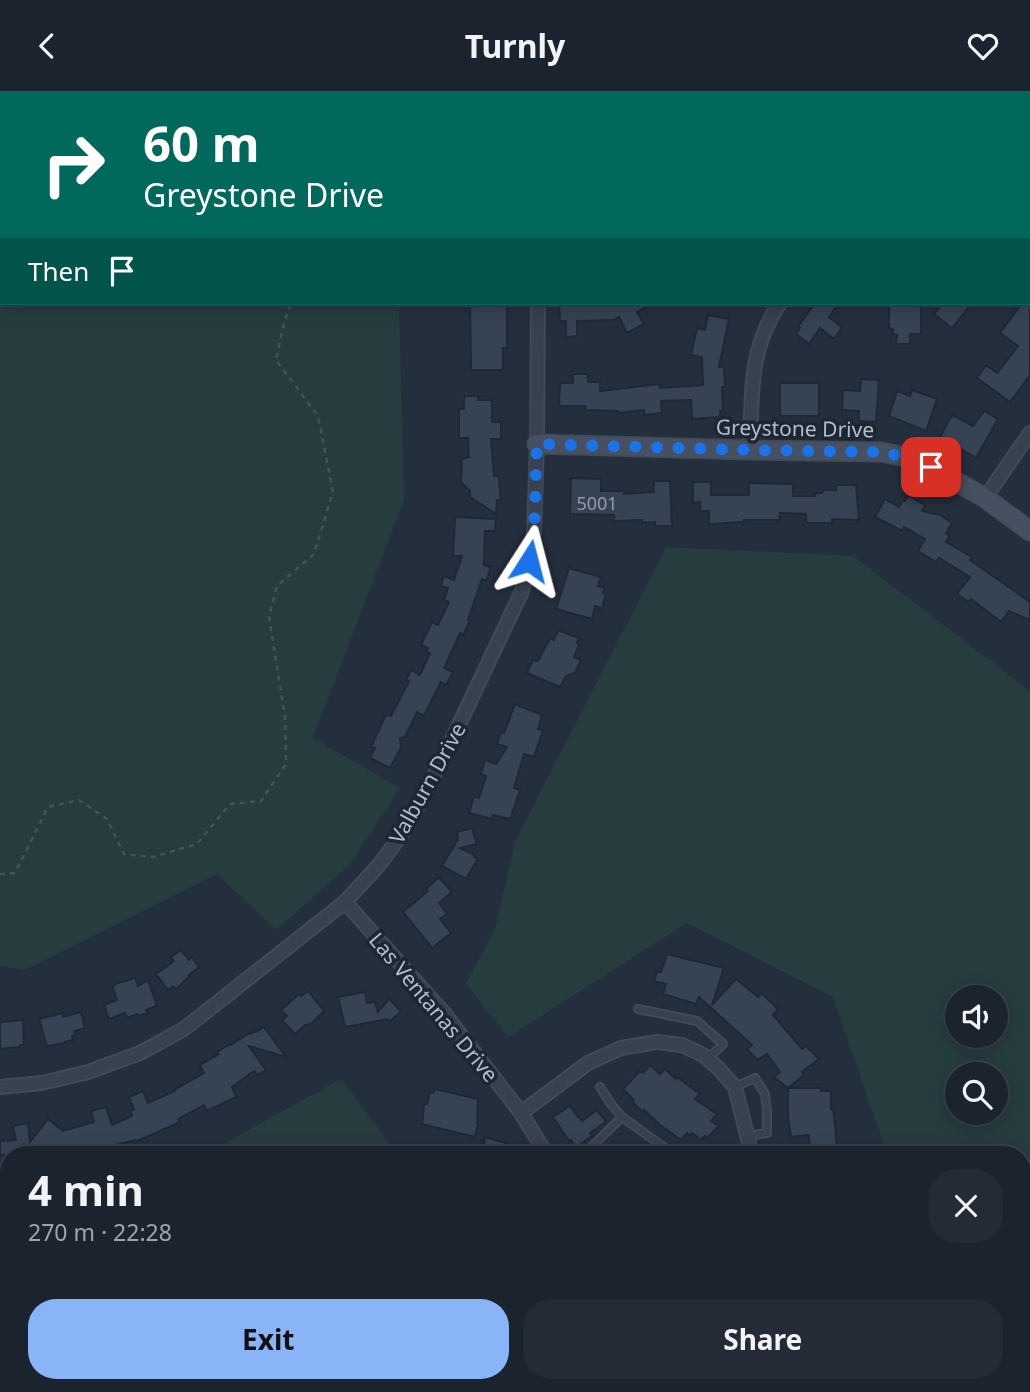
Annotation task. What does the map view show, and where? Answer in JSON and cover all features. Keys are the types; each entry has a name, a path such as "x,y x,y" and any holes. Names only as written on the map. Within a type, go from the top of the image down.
{"street":[{"name":"Valburn Drive","path":"0,1087 42,1083 88,1072 140,1053 184,1029 345,902 379,865 405,830 441,763 522,591 534,532 538,305"},
{"path":"750,450 753,373 757,352 764,331 779,305"},
{"path":"985,498 1030,433"},
{"name":"Greystone Drive","path":"537,444 881,452 906,457 931,467 985,498 1030,531"},
{"name":"Las Ventanas Drive","path":"345,902 444,1013 521,1113 541,1146"},
{"path":"521,1113 588,1063 621,1048 657,1042 682,1045 703,1055 718,1067 735,1087 750,1146"}],"lane":[{"path":"638,1009 697,1021 723,1044 708,1059"},
{"path":"735,1087 755,1078 765,1094 766,1133 747,1136"},
{"path":"600,1087 622,1117 658,1146"},
{"path":"592,1146 622,1117"}],"path":[{"path":"0,874 15,873 48,807 79,800 107,819 124,854 153,857 197,844 230,804 261,801 286,764 285,717 269,617 277,586 314,554 333,492 318,415 276,360 290,305"}],"green space":[{"path":"0,305 399,305 404,500 313,738 400,788 348,866 276,930 217,874 25,970 0,966"},
{"path":"666,547 853,556 1030,691 1030,1146 884,1146 833,997 687,923 508,1037 466,984 496,926 515,842"},
{"path":"341,1079 391,1146 219,1146"}],"building":[{"path":"470,305 507,305 507,348 503,348 503,370 471,370"},
{"path":"559,305 651,305 637,312 644,324 627,333 619,317 614,320 577,321 577,336 566,337 566,321 560,321"},
{"path":"814,305 838,305 829,317 842,327 834,339 820,328 809,344 796,334 800,328 798,327"},
{"path":"889,305 921,306 921,334 910,334 910,344 896,344 897,335 889,328"},
{"path":"941,305 970,305 952,328 934,314"},
{"path":"1021,305 1030,305 1030,375 1010,402 977,378 986,365 997,373 1018,346 1000,333"},
{"path":"708,315 729,319 719,367 724,367 725,387 722,387 723,411 720,411 720,417 692,419 691,400 661,401 662,413 644,415 644,410 618,413 585,410 585,406 559,406 560,383 573,383 573,374 588,374 588,382 600,382 600,391 659,384 660,388 703,385 702,357 691,355 697,328 705,330"},
{"path":"861,379 879,380 876,422 859,421 859,411 842,410 843,390 860,391"},
{"path":"780,383 819,383 819,416 780,416"},
{"path":"912,390 937,399 926,431 889,416 897,391 910,396"},
{"path":"464,396 492,400 492,422 501,422 501,439 491,439 494,476 499,479 501,500 497,500 496,514 470,497 470,491 461,482 462,459 469,457 468,438 459,438 459,409 464,409"},
{"path":"984,411 998,419 976,458 940,437 952,415 973,426"},
{"path":"571,478 601,479 601,491 624,491 624,494 654,492 654,481 670,481 672,526 655,526 655,522 642,523 642,520 614,521 614,515 570,514"},
{"path":"693,482 711,482 711,495 749,495 749,483 793,484 793,496 815,496 815,493 822,493 823,490 836,490 836,485 856,485 859,520 832,519 832,523 806,523 806,514 780,513 779,520 709,524 709,511 700,511 700,502 693,503"},
{"path":"908,495 925,505 922,511 940,515 952,523 946,533 950,535 946,542 972,557 970,560 1030,602 1030,620 1009,611 1001,622 971,599 969,602 957,594 970,577 939,558 936,562 918,551 925,539 904,527 902,531 875,517 885,499 899,507"},
{"path":"455,517 496,519 495,531 485,531 484,565 491,567 486,581 482,579 468,620 470,621 463,635 460,633 444,668 453,672 446,685 441,682 424,716 417,712 405,737 400,738 401,748 390,768 370,758 375,748 371,747 386,714 391,716 409,681 406,680 411,670 420,675 430,653 426,652 428,648 421,645 432,622 438,625 449,602 444,600 448,588 441,586 444,576 454,580 462,556 453,556"},
{"path":"569,568 601,577 598,586 605,588 603,593 606,594 602,608 595,606 592,619 556,609"},
{"path":"558,630 579,638 574,657 581,660 575,673 566,676 560,687 527,673 533,660 538,661 550,638 554,640"},
{"path":"515,704 542,715 538,729 543,730 534,757 524,754 514,788 520,790 511,817 493,815 492,819 469,813 474,796 479,798 486,776 481,774 485,760 496,764 507,747 497,744"},
{"path":"472,828 477,844 460,848 478,859 466,879 442,866 458,839 457,832"},
{"path":"439,877 452,892 439,903 447,914 440,919 451,933 432,948 403,912 428,891 426,889"},
{"path":"181,950 189,960 192,957 199,967 176,989 173,986 168,990 156,974 174,961 171,957"},
{"path":"667,954 724,968 712,1005 736,979 758,997 761,993 778,1009 773,1015 802,1049 806,1046 819,1059 802,1072 804,1075 788,1088 774,1077 780,1072 767,1054 757,1060 747,1049 752,1045 699,997 696,1004 663,994 666,984 654,981 657,972 661,972"},
{"path":"135,978 138,986 148,980 157,1006 138,1016 137,1014 127,1018 125,1013 109,1019 104,1005 117,1000 113,988 115,984"},
{"path":"308,991 324,1011 311,1024 305,1025 295,1034 282,1020 287,1016 281,1010 299,994 301,996"},
{"path":"365,992 367,1003 375,1002 378,1012 389,999 401,1011 390,1022 388,1019 345,1027 338,997"},
{"path":"81,1012 85,1028 74,1031 73,1040 47,1046 39,1019"},
{"path":"23,1020 24,1045 0,1049 0,1022"},
{"path":"264,1027 286,1057 249,1046 266,1070 257,1075 254,1071 232,1087 236,1097 207,1111 204,1105 178,1119 180,1122 135,1142 112,1146 0,1146 0,1141 16,1140 13,1126 28,1123 30,1142 48,1119 63,1131 94,1122 91,1111 106,1107 112,1125 132,1116 130,1111 134,1109 129,1097 143,1091 148,1103 175,1091 204,1073 200,1065 219,1054 217,1052 249,1033"},
{"path":"650,1065 660,1074 665,1069 676,1079 677,1077 700,1094 695,1099 717,1114 711,1121 719,1126 707,1138 705,1136 701,1140 692,1133 690,1136 687,1133 681,1140 632,1102 634,1100 623,1089 640,1071 643,1073"},
{"path":"788,1088 821,1088 821,1091 831,1091 837,1145 810,1146 809,1135 791,1137"},
{"path":"435,1089 478,1099 475,1137 422,1124 424,1104 427,1104 430,1092 433,1093"},
{"path":"570,1106 582,1121 597,1110 606,1122 590,1133 592,1136 575,1146 553,1117"},
{"path":"485,1137 516,1146 484,1146"}],"route":[{"path":"529,561 534,532 537,444 881,452 906,457 931,467"}]}
